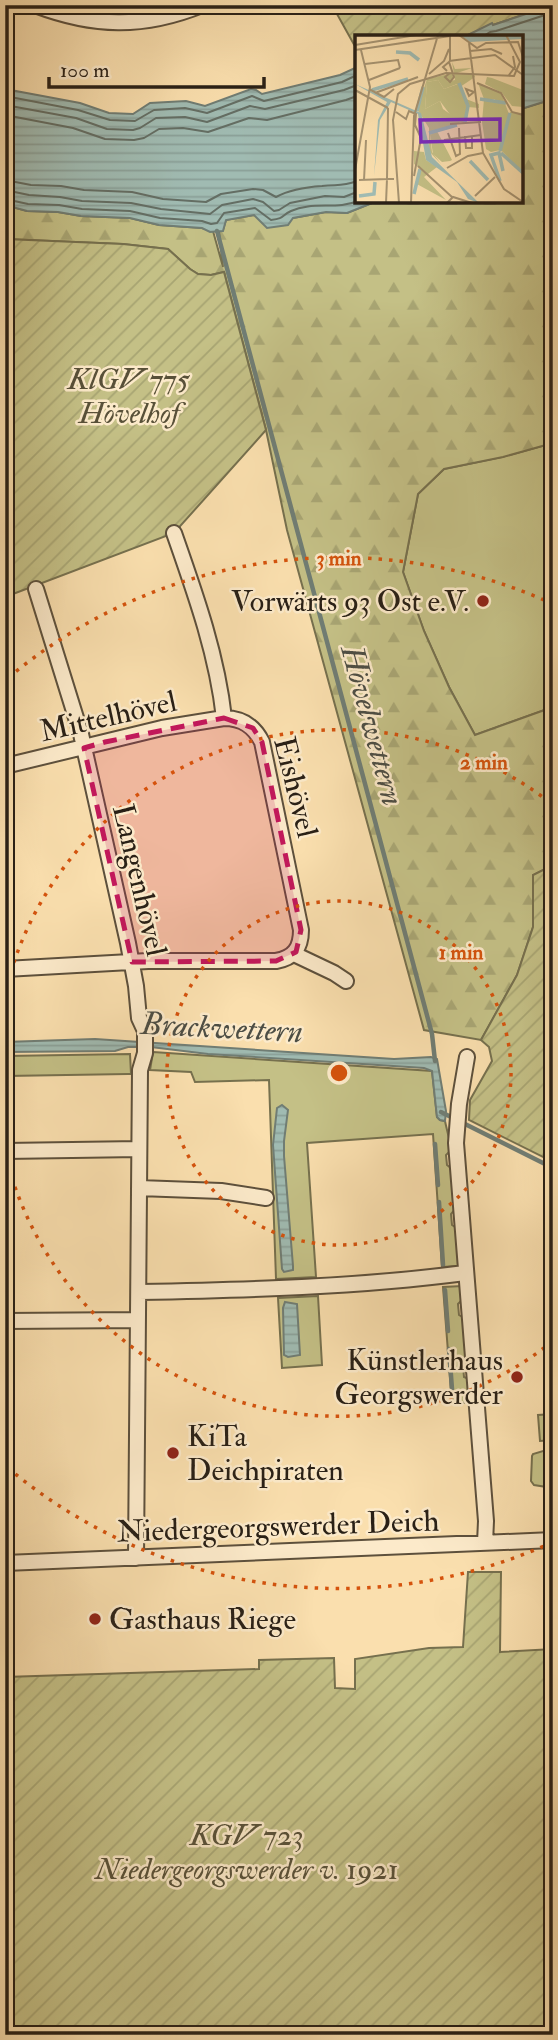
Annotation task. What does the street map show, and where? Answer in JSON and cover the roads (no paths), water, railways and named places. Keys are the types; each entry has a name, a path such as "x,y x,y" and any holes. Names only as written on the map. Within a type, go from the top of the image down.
{"street":[{"path":"35,5 76,19 123,23 154,19 201,5"},
{"path":"174,533 202,614 224,718"},
{"name":"Langenhövel","path":"36,589 84,748 132,962 139,1018 145,1031 145,1053 140,1070 136,1558"},
{"name":"Mittelhövel","path":"5,766 162,728 224,718"},
{"name":"Eishövel","path":"224,718 247,723 262,742 301,930 300,943 294,954"},
{"path":"5,968 132,962 265,961 282,960 294,954 346,981"},
{"path":"467,1057 455,1131 486,1521 485,1543"},
{"path":"5,1151 139,1149"},
{"path":"139,1188 221,1191 266,1198"},
{"path":"139,1292 309,1286 465,1273"},
{"path":"5,1321 138,1320"},
{"name":"Niedergeorgswerder Deich","path":"5,1563 553,1540"}],"water":[{"path":"553,5 553,99 523,108 523,35 468,35 492,23 493,25"},
{"path":"355,68 355,203 372,203 347,213 326,212 293,218 288,225 267,228 254,215 226,220 223,231 210,232 202,228 159,225 130,218 27,211 5,205 5,89 80,103 109,113 133,114 150,103 186,101 205,106 251,89 262,94 340,75"},
{"path":"95,1039 394,1059 431,1057 437,1059 446,1111 445,1121 437,1117 432,1071 424,1068 208,1054 151,1047 128,1047 115,1051 5,1052 5,1042"},
{"path":"282,1105 288,1110 284,1156 293,1266 293,1270 284,1272 273,1145 277,1108"},
{"path":"285,1302 297,1304 300,1355 288,1357 284,1355"}],"waterway":[{"name":"Hövelwettern","path":"217,231 432,1034 435,1061"},
{"name":"Hövelwettern","path":"441,1112 553,1168"},
{"path":"435,1144 438,1185"},
{"path":"439,1202 443,1265"},
{"path":"445,1290 448,1331"},
{"path":"449,1349 452,1389"}],"place":[{"name":"Vorwärts 93 Ost e.V.","path":"483,601"},
{"name":"Künstlerhaus Georgswerder","path":"517,1377"},
{"name":"KiTa Deichpiraten","path":"173,1453"},
{"name":"Gasthaus Riege","path":"95,1619"}],"park label":[{"name":"KlGV 775 Hövelhof","path":"129,396"},
{"name":"KGV 723 Niedergeorgswerder v. 1921","path":"247,1852"}],"water label":[{"name":"Brackwettern","path":"222,1027"}]}
